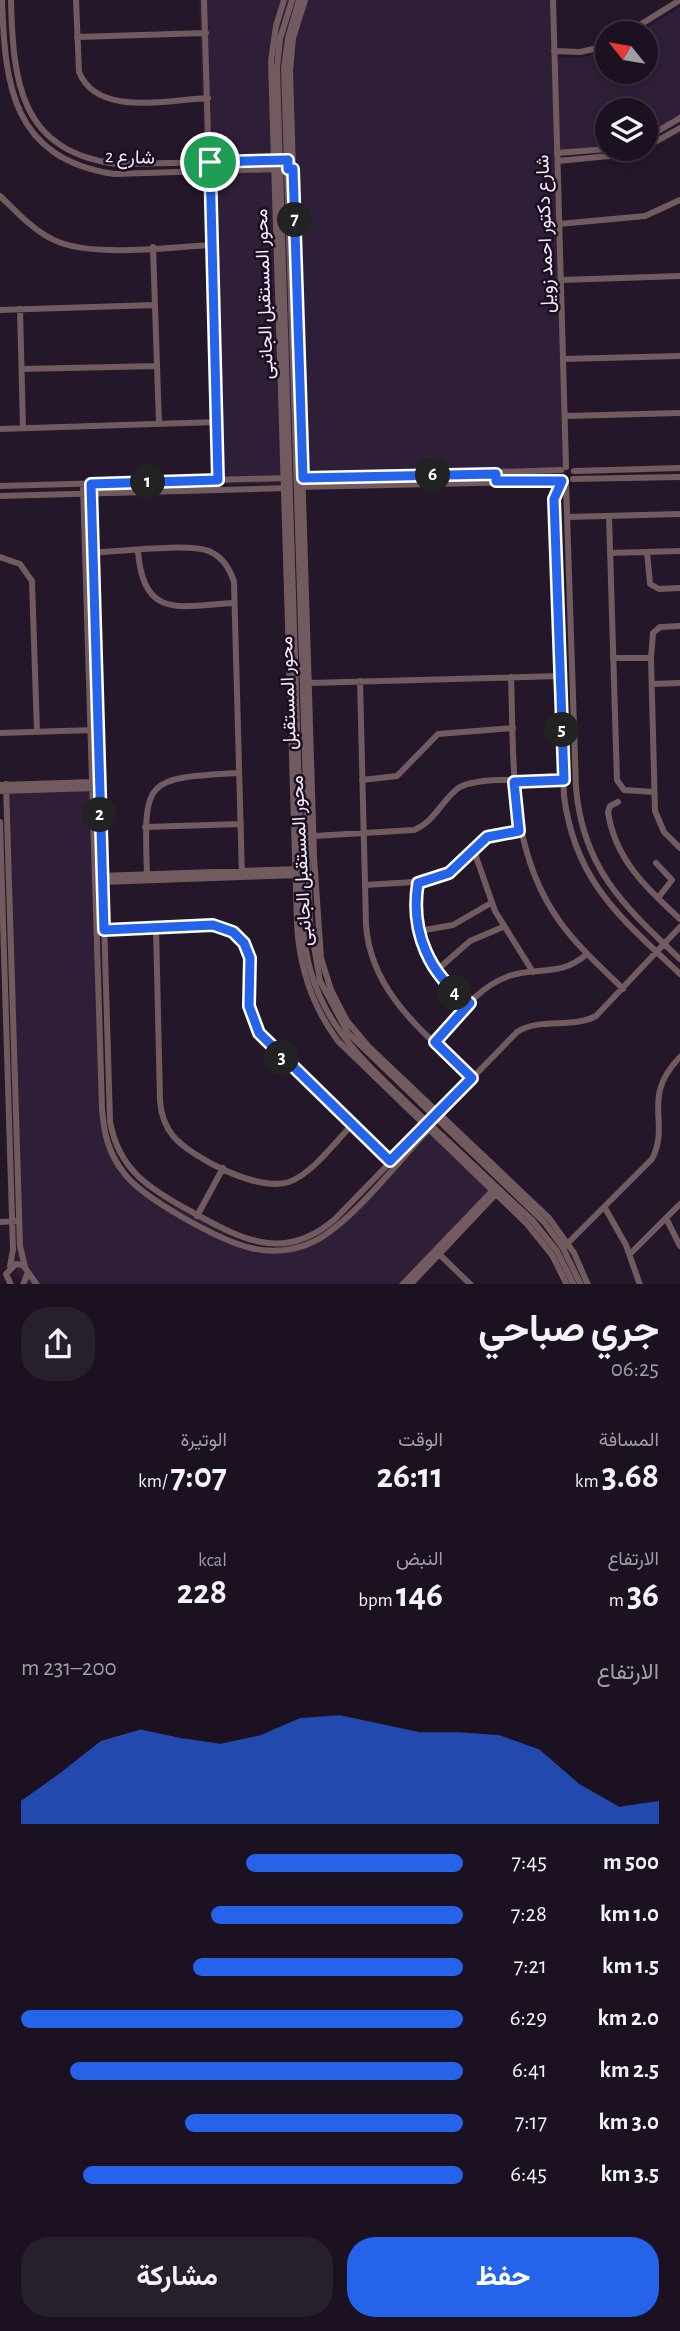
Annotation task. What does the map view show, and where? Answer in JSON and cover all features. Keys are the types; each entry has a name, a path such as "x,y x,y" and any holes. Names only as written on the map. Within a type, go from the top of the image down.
{"street":[{"name":"شارع 2","path":"2,0 5,62 12,95 28,125 53,150 84,167 114,174 284,165"},
{"name":"شارع 2","path":"11,0 13,64 22,99 34,119 60,145 105,163 210,162 284,165"},
{"path":"76,0 79,72 83,82 98,96 118,102 208,98"},
{"path":"204,0 218,480"},
{"name":"محور المستقبل الجانبى","path":"285,0 276,26 271,61 284,165 293,478"},
{"path":"284,165 278,61 283,25 292,0"},
{"path":"284,165 285,61 291,23 299,0"},
{"name":"محور المستقبل الجانبى","path":"305,0 291,54 284,165 293,478 309,683 314,836 311,858 319,946 335,1001 361,1039 431,1122"},
{"name":"شارع دكتور احمد زويل","path":"553,0 566,481"},
{"path":"646,21 680,0"},
{"path":"1,12 11,12"},
{"path":"2,22 11,21"},
{"path":"77,37 205,33"},
{"path":"554,51 580,52 595,49"},
{"path":"658,131 680,118"},
{"path":"658,140 680,128"},
{"path":"557,157 595,151"},
{"path":"557,157 595,156"},
{"path":"0,196 40,232 62,244 93,250 212,245"},
{"path":"559,224 645,216 680,200"},
{"path":"153,247 159,424"},
{"path":"561,281 680,276"},
{"path":"0,310 155,305"},
{"path":"20,309 23,428"},
{"path":"563,359 680,356"},
{"path":"22,369 157,366"},
{"path":"565,416 680,412"},
{"path":"0,429 217,422"},
{"path":"0,496 294,488 496,478 564,468 574,471 680,468"},
{"path":"574,471 554,499 564,780 568,819 583,867 612,909 680,974"},
{"path":"0,486 293,478 496,478 566,481 680,477"},
{"name":"محور المستقبل","path":"293,478 311,858 302,872"},
{"path":"566,481 576,788 586,841 611,888 680,959"},
{"path":"87,484 100,930 109,1112 113,1138 124,1161 141,1181 196,1218 251,1248 279,1250 298,1247 332,1230 519,1030 531,1026 587,1020 600,1012 680,927"},
{"name":"محور المستقبل","path":"294,488 302,872 316,970 329,1003 355,1042 545,1235 573,1284"},
{"path":"568,517 680,514"},
{"path":"609,516 618,783 624,790 654,792"},
{"path":"89,553 196,548 215,554 231,572 242,874"},
{"path":"138,551 141,581 158,600 174,606 234,603"},
{"path":"610,553 680,551"},
{"path":"647,552 650,584 659,589 680,588"},
{"path":"0,557 20,564 32,581 37,732"},
{"path":"680,626 660,627 653,633 651,658 654,792 660,825 680,848"},
{"path":"613,658 651,658"},
{"path":"309,683 511,677 560,673 572,668"},
{"path":"511,677 514,782 519,831 530,866 560,923 623,989"},
{"path":"360,681 366,935 377,973 398,1007 472,1078"},
{"path":"652,684 680,683"},
{"path":"362,780 397,776 431,739 442,733 513,729"},
{"path":"0,733 94,730"},
{"path":"147,877 145,827 149,800 169,780 177,776 239,774"},
{"path":"314,836 419,828 465,785 564,780"},
{"path":"37,1284 27,1269 21,1252 16,1221 5,951 3,788 96,785"},
{"path":"618,802 612,804 608,812 616,843 635,875 680,919"},
{"path":"0,822 3,843"},
{"path":"145,827 241,824"},
{"path":"365,885 418,883 449,873 473,848 492,835 519,831"},
{"path":"473,848 491,903 503,927 533,972"},
{"path":"656,863 672,880 658,898"},
{"path":"99,879 302,872"},
{"name":"محور المستقبل الجانبى","path":"302,872 299,948 306,981 317,1009 346,1051 541,1210 588,1284"},
{"path":"418,883 416,907 419,932 436,971 470,1003"},
{"path":"419,932 461,922 491,903"},
{"path":"100,930 213,925 237,935 250,958 249,1006 259,1033 392,1163"},
{"path":"436,971 462,946 503,927"},
{"path":"156,928 162,1114 178,1141 223,1168 260,1184 290,1182 301,1176 352,1125"},
{"path":"435,1042 470,1003 498,981 520,973 564,968 587,954"},
{"path":"566,1246 653,1155 660,1084 680,1057"},
{"name":"محور المستقبل","path":"487,1164 498,1188 544,1222 566,1246 582,1284"},
{"path":"196,1218 223,1168"},
{"path":"410,1284 498,1188 540,1239 567,1284"},
{"path":"630,1254 680,1204"},
{"path":"605,1208 630,1254 640,1284"},
{"path":"666,1218 680,1246"},
{"path":"0,1222 16,1221"},
{"path":"10,1284 6,1277 16,1221"},
{"path":"402,1284 437,1252"},
{"path":"437,1252 471,1284"},
{"path":"0,1273 16,1264 27,1269"},
{"path":"23,1284 27,1269"},
{"path":"0,1283 10,1284"}],"shaded area":[{"path":"199,0 550,0 552,57 595,54 595,84 658,84 658,21 680,7 680,123 658,135 658,98 595,98 595,153 554,157 566,476 215,485"},
{"path":"97,785 105,1115 110,1140 129,1175 152,1194 236,1239 258,1247 281,1247 304,1241 333,1225 431,1121 500,1186 407,1284 30,1284 17,1275 3,789"}],"route":[{"path":"288,160 288,169 293,169 303,478 496,474 496,481 562,481 555,491 554,499 564,780 514,782 519,831 487,837 449,873 418,883 416,915 425,952 440,978 470,1003 435,1042 472,1078 390,1161 259,1033 248,999 250,958 244,943 237,935 229,929 213,925 104,930 91,484 218,480 210,162 288,160"}]}
